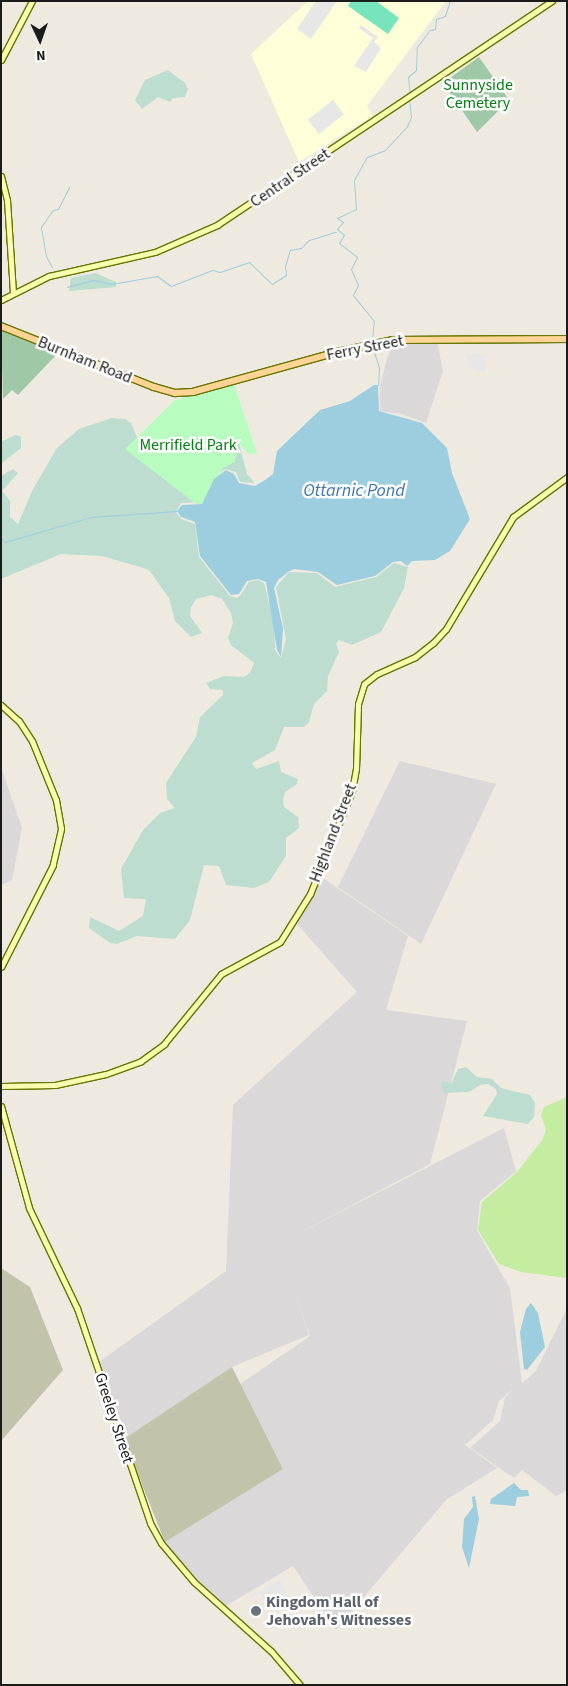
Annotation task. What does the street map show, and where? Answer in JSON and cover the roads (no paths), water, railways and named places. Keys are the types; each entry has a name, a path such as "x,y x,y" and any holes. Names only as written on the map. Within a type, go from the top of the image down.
{"main road":[{"name":"Burnham Road","path":"1,326 168,392"},
{"name":"Ferry Street","path":"168,392 193,392 337,352 393,340 567,339"}],"street":[{"path":"1,60 32,1"},
{"name":"Central Street","path":"1,300 13,292 56,274 134,258 192,238 241,211 414,96 552,1"},
{"path":"1,176 7,200 13,292"},
{"name":"Highland Street","path":"1,1086 55,1085 106,1074 141,1061 164,1044 221,974 280,942 310,894 352,791 356,769 358,704 364,684 377,674 415,657 433,644 450,623 514,517 567,477"},
{"path":"1,705 19,721 32,741 56,800 61,829 53,865 1,967"},
{"name":"Greeley Street","path":"1,1106 29,1208 80,1314 150,1523 161,1543 194,1582 271,1651 300,1685"}],"water":[{"name":"Ottarnic Pond","path":"374,385 378,385 379,411 422,423 447,448 452,473 470,519 450,551 435,560 412,561 407,566 401,561 393,562 375,576 337,585 318,572 294,569 288,572 278,580 274,588 283,629 281,657 277,650 266,582 258,579 247,581 239,594 231,595 200,556 195,522 181,517 177,511 182,505 202,504 214,479 226,470 234,474 239,483 255,486 265,480 273,474 277,451 320,410 350,401"},
{"path":"531,1303 538,1313 545,1347 527,1370 524,1369 520,1332 526,1309"},
{"path":"514,1483 521,1490 528,1490 529,1496 517,1497 515,1506 490,1504 491,1499"},
{"path":"475,1496 479,1519 469,1568 462,1547 464,1519 473,1507 472,1497"}],"waterway":[{"path":"410,94 408,77 416,70 417,47 430,30 435,29 436,19 445,16 450,1"},
{"path":"372,339 374,321 353,295 358,285 351,269 357,257 339,243 344,235 337,229 343,222 337,218 356,209 354,180 367,157 385,150 407,126 411,117 409,98"},
{"path":"52,267 46,256 41,227 53,210 58,209 69,187"},
{"path":"67,287 94,280 111,284 157,276 171,286 212,270 220,272 249,262 272,284 286,275 285,266 290,250 301,248 309,240 336,232"},
{"path":"373,349 379,368 378,385"},
{"path":"1,538 5,542 91,517 177,511"}],"place":[{"name":"Kingdom Hall of Jehovah's Witnesses","path":"256,1611"}],"park label":[{"name":"Sunnyside Cemetery","path":"478,94"},
{"name":"Merrifield Park","path":"188,445"}]}
